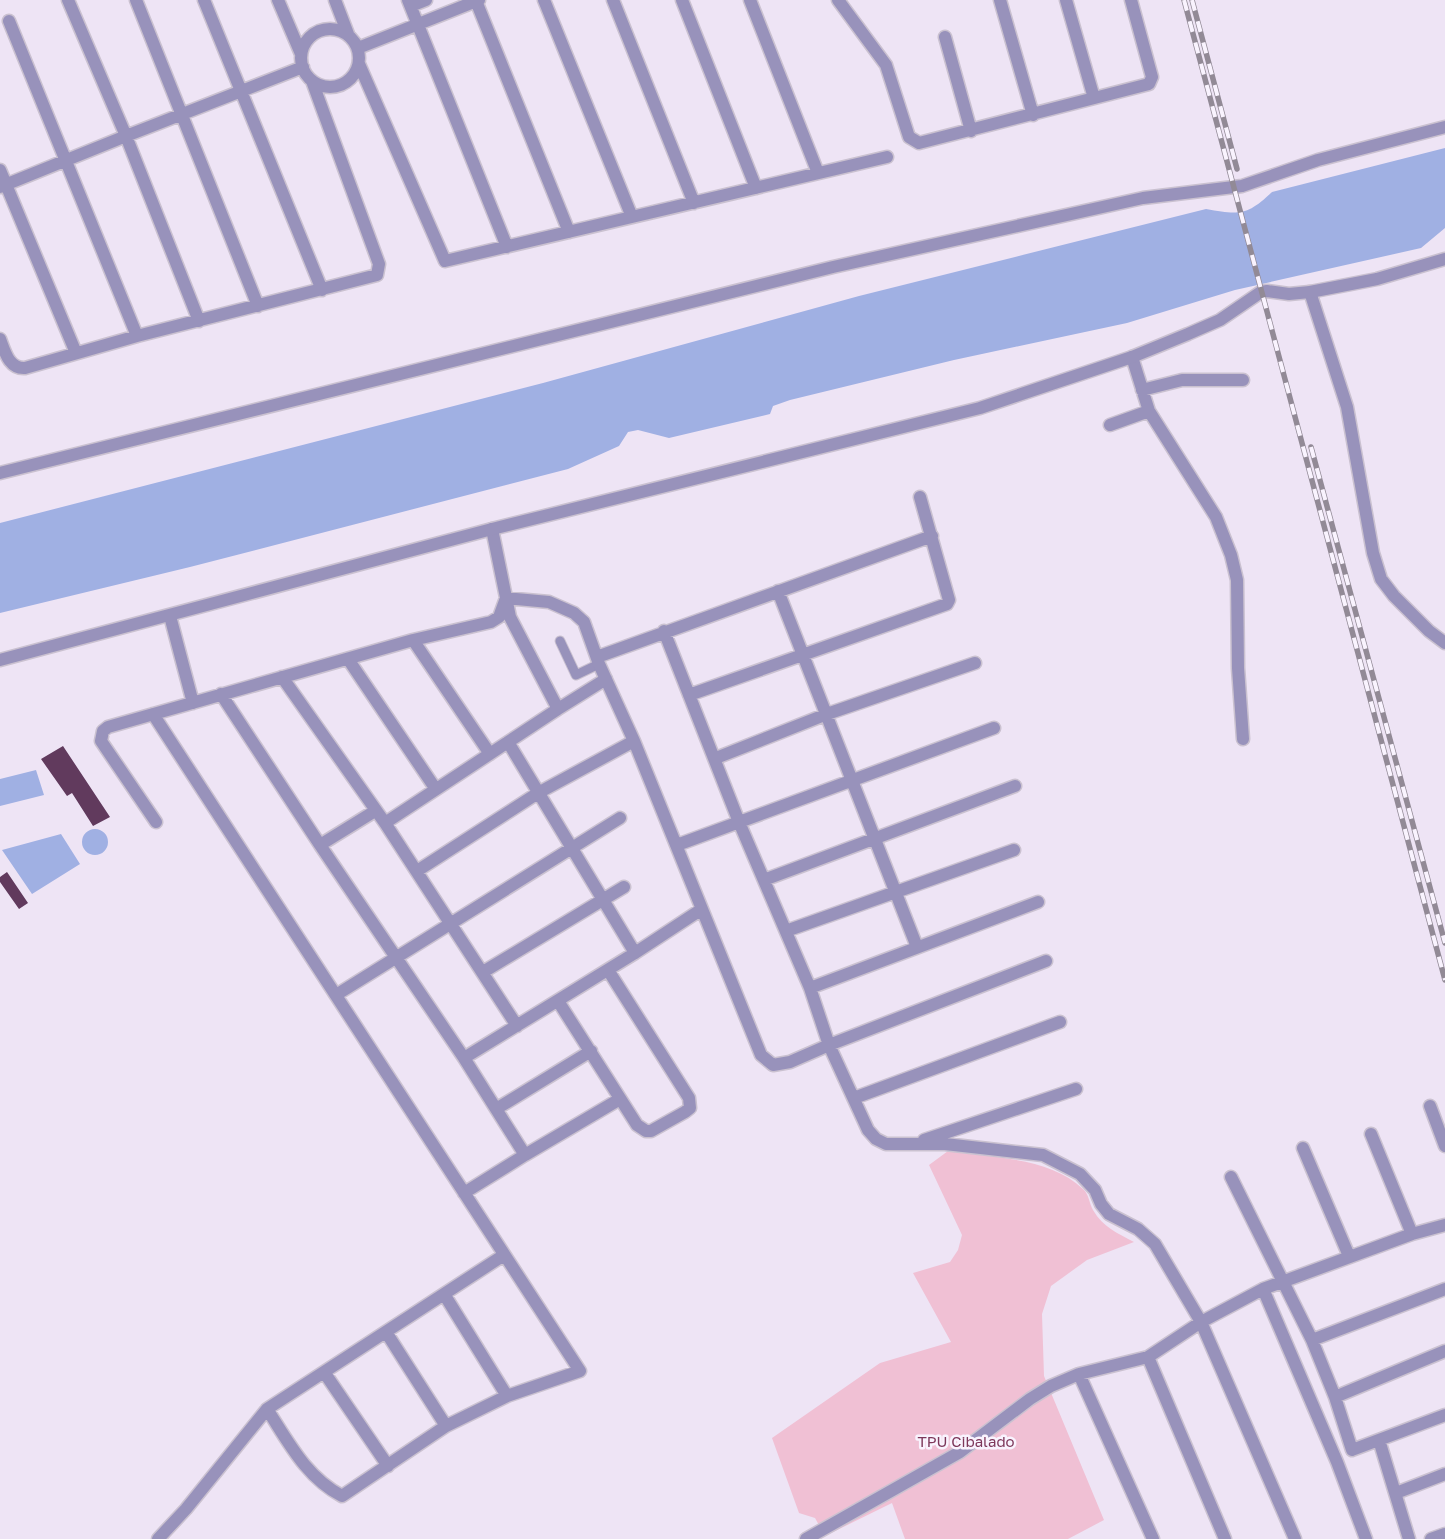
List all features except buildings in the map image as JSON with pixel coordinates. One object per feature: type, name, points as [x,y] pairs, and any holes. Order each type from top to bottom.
[{"type":"street","points":[[68,0],[126,136],[199,321]]},
{"type":"street","points":[[136,0],[258,306]]},
{"type":"street","points":[[204,0],[322,290]]},
{"type":"street","points":[[0,340],[10,362],[21,368],[136,336],[374,277],[379,273],[380,269],[312,81],[302,68],[301,54],[278,0]]},
{"type":"street","points":[[335,0],[348,34],[358,48],[359,64],[445,261],[887,157]]},
{"type":"street","points":[[426,0],[409,3],[507,246]]},
{"type":"street","points":[[544,0],[632,217]]},
{"type":"street","points":[[613,0],[694,202]]},
{"type":"street","points":[[682,0],[756,188]]},
{"type":"street","points":[[750,0],[818,173]]},
{"type":"street","points":[[838,0],[886,65],[906,131],[914,142],[924,142],[971,131],[1146,85],[1152,80],[1131,0]]},
{"type":"street","points":[[1000,0],[1033,115]]},
{"type":"street","points":[[1066,0],[1094,98]]},
{"type":"street","points":[[358,48],[419,26],[477,1],[569,232]]},
{"type":"street","points":[[9,21],[136,336]]},
{"type":"street","points":[[301,54],[305,42],[319,31],[336,29],[348,34]]},
{"type":"street","points":[[945,36],[971,131]]},
{"type":"street","points":[[312,81],[331,87],[340,85],[355,73],[359,64]]},
{"type":"street","points":[[3,186],[182,113],[302,68]]},
{"type":"street","points":[[0,473],[833,266],[1143,198],[1242,186],[1318,160],[1445,127]]},
{"type":"street","points":[[0,170],[3,186],[76,353]]},
{"type":"street","points":[[0,660],[492,529],[980,408],[1132,357],[1220,320],[1261,292],[1289,294],[1310,292],[1376,279],[1445,259]]},
{"type":"street","points":[[1310,292],[1347,407],[1373,554],[1381,579],[1394,596],[1445,644]]},
{"type":"street","points":[[1132,357],[1150,411],[1216,517],[1232,555],[1237,580],[1238,668],[1243,739]]},
{"type":"street","points":[[1142,390],[1182,380],[1242,380]]},
{"type":"street","points":[[1110,425],[1150,411]]},
{"type":"street","points":[[689,695],[946,604],[949,600],[920,497]]},
{"type":"street","points":[[492,529],[506,598],[517,632],[558,709]]},
{"type":"street","points":[[598,660],[664,631],[932,536]]},
{"type":"street","points":[[778,591],[805,655],[851,780],[897,892],[917,947]]},
{"type":"street","points":[[156,822],[101,741],[101,736],[108,727],[413,640],[491,622],[499,617],[506,598]]},
{"type":"street","points":[[506,598],[549,602],[574,613],[584,622],[598,660],[677,845],[761,1055],[773,1065],[782,1065],[1046,961]]},
{"type":"street","points":[[170,616],[193,703]]},
{"type":"street","points":[[664,631],[716,758],[739,822],[810,988],[829,1045],[868,1130],[876,1139],[886,1144],[900,1145],[917,1142],[1076,1089]]},
{"type":"street","points":[[413,640],[490,754]]},
{"type":"street","points":[[348,659],[435,788]]},
{"type":"street","points":[[716,758],[827,714],[975,663]]},
{"type":"street","points":[[282,677],[385,823],[483,972],[516,1026]]},
{"type":"street","points":[[385,823],[435,788],[606,679]]},
{"type":"street","points":[[221,694],[395,958],[464,1058],[525,1154]]},
{"type":"street","points":[[153,714],[580,1371],[507,1396],[446,1426],[342,1496],[324,1486],[302,1463],[267,1409]]},
{"type":"street","points":[[677,845],[994,728]]},
{"type":"street","points":[[417,871],[538,793],[634,741]]},
{"type":"street","points":[[508,742],[635,953]]},
{"type":"street","points":[[764,880],[1015,786]]},
{"type":"street","points":[[320,845],[375,811]]},
{"type":"street","points":[[336,995],[450,922],[620,818]]},
{"type":"street","points":[[786,930],[1014,850]]},
{"type":"street","points":[[483,972],[624,887]]},
{"type":"street","points":[[810,988],[1038,902]]},
{"type":"street","points":[[464,1058],[608,970],[702,909]]},
{"type":"street","points":[[558,1001],[637,1126],[646,1131],[657,1128],[685,1112],[691,1104],[608,970]]},
{"type":"street","points":[[854,1098],[1060,1022]]},
{"type":"street","points":[[496,1109],[591,1051]]},
{"type":"street","points":[[464,1193],[525,1154],[620,1099]]},
{"type":"street","points":[[1430,1106],[1445,1146]]},
{"type":"street","points":[[1371,1134],[1412,1234]]},
{"type":"street","points":[[917,1142],[1043,1155],[1080,1174],[1095,1190],[1108,1214],[1138,1229],[1155,1244],[1202,1322],[1296,1539]]},
{"type":"street","points":[[1303,1148],[1348,1256]]},
{"type":"street","points":[[1230,1177],[1312,1340],[1336,1397],[1352,1450]]},
{"type":"street","points":[[806,1539],[960,1452],[1030,1398],[1050,1386],[1079,1374],[1148,1357],[1202,1322],[1264,1289],[1348,1256],[1445,1225]]},
{"type":"street","points":[[158,1539],[186,1509],[267,1409],[504,1255]]},
{"type":"street","points":[[1264,1289],[1337,1462],[1365,1539]]},
{"type":"street","points":[[1312,1340],[1445,1289]]},
{"type":"street","points":[[444,1294],[507,1396]]},
{"type":"street","points":[[386,1332],[446,1426]]},
{"type":"street","points":[[1336,1397],[1445,1351]]},
{"type":"street","points":[[1148,1357],[1226,1539]]},
{"type":"street","points":[[324,1372],[388,1466]]},
{"type":"street","points":[[1079,1374],[1153,1539]]},
{"type":"street","points":[[1337,1462],[1352,1450],[1445,1416]]},
{"type":"street","points":[[1378,1440],[1409,1539]]},
{"type":"street","points":[[1396,1493],[1445,1474]]},
{"type":"street","points":[[1431,1539],[1445,1534]]},
{"type":"lane","points":[[560,641],[576,674],[598,660]]},
{"type":"green space","name":"TPU Cibalado","points":[[948,1151],[1020,1161],[1037,1165],[1070,1178],[1085,1191],[1093,1210],[1106,1225],[1134,1242],[1087,1260],[1051,1286],[1042,1314],[1044,1376],[1104,1520],[1068,1539],[905,1539],[892,1503],[825,1536],[815,1518],[799,1513],[772,1438],[880,1363],[951,1342],[913,1273],[950,1262],[958,1250],[962,1235],[929,1165]]},
{"type":"water","points":[[1445,148],[1445,228],[1421,248],[1235,290],[1127,323],[954,360],[790,400],[773,406],[770,414],[669,438],[638,430],[628,432],[619,446],[568,469],[190,567],[0,613],[0,523],[543,383],[859,296],[1206,209],[1235,213],[1242,212],[1256,206],[1272,192]]},
{"type":"water","points":[[36,770],[44,795],[0,806],[0,779]]},
{"type":"water","points":[[95,829],[104,833],[108,842],[104,851],[95,855],[86,851],[82,842],[86,833]]},
{"type":"water","points":[[61,834],[80,864],[32,894],[2,850]]},
{"type":"railway","points":[[1184,0],[1445,980]]},
{"type":"railway","points":[[1192,0],[1237,169]]},
{"type":"railway","points":[[1311,447],[1445,943]]}]
